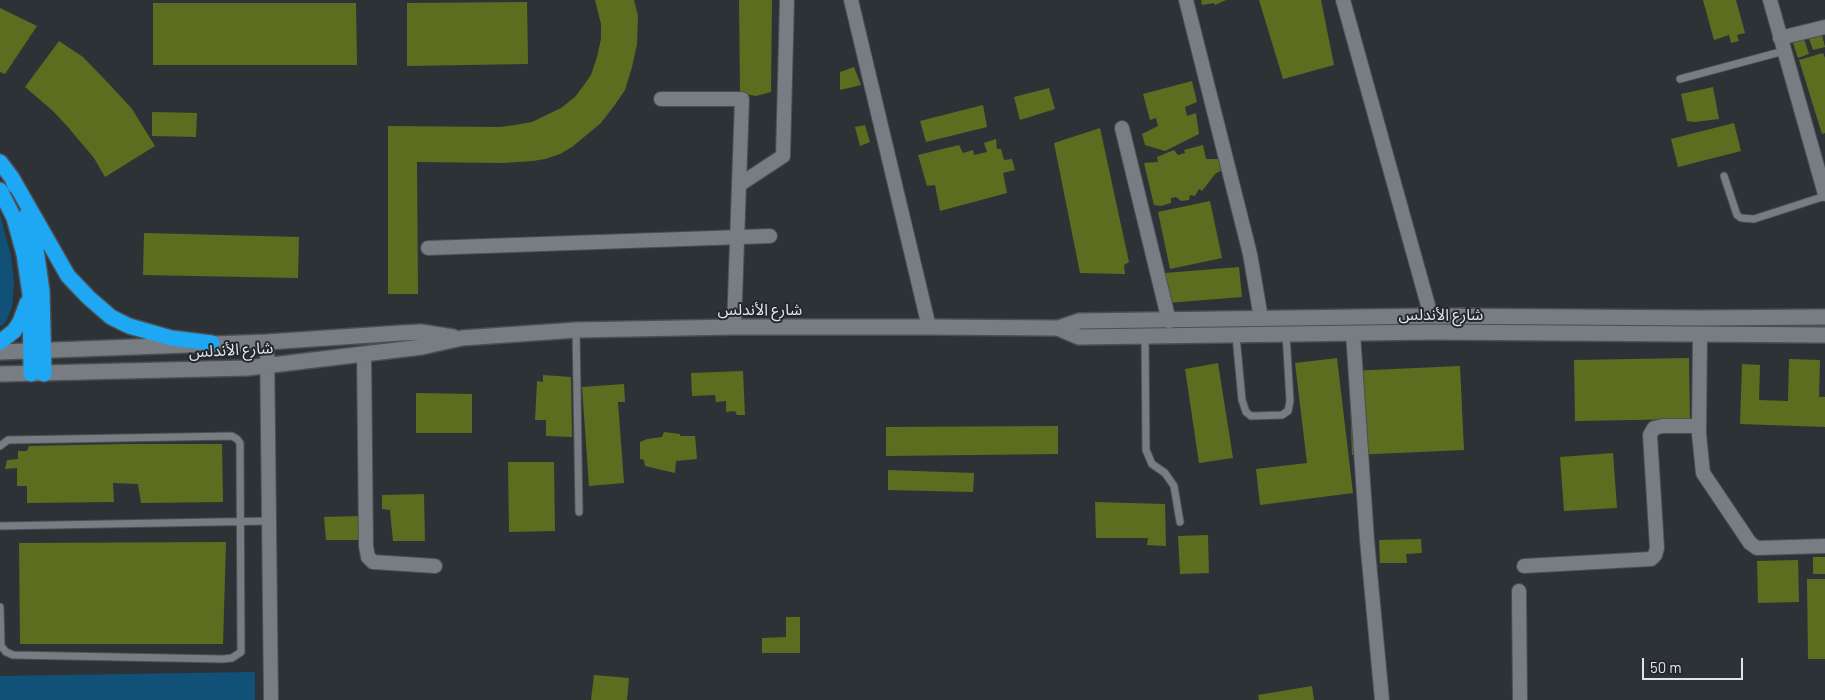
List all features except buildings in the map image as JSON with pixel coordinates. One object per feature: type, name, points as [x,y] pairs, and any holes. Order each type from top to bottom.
[{"type":"highway","points":[[0,162],[12,178],[68,276],[111,317],[129,326],[172,338],[212,343]]},
{"type":"highway","points":[[12,178],[26,213],[36,249],[42,291],[38,374]]},
{"type":"highway","points":[[0,190],[14,218],[24,254],[38,352]]},
{"type":"highway","points":[[0,342],[14,331],[20,322],[30,294]]},
{"type":"main road","name":"شارع الأندلس","points":[[0,374],[238,369],[422,347],[462,338],[576,330],[734,327],[1058,328],[1079,320],[1169,321],[1431,316],[1825,317]]},
{"type":"main road","points":[[1744,318],[1744,336]]},
{"type":"main road","name":"شارع الأندلس","points":[[1058,328],[1080,337],[1431,332],[1700,336],[1825,335]]},
{"type":"main road","name":"شارع الأندلس","points":[[0,352],[267,342],[420,332],[462,338]]},
{"type":"street","points":[[739,185],[783,156],[787,0]]},
{"type":"street","points":[[851,0],[929,327]]},
{"type":"street","points":[[1186,0],[1250,254],[1261,318]]},
{"type":"street","points":[[1343,0],[1431,316]]},
{"type":"street","points":[[1770,0],[1825,195]]},
{"type":"street","points":[[1782,44],[1825,27]]},
{"type":"street","points":[[661,99],[742,99],[734,327]]},
{"type":"street","points":[[1122,128],[1169,321]]},
{"type":"street","points":[[428,248],[770,236]]},
{"type":"street","points":[[1353,333],[1367,540],[1382,700]]},
{"type":"street","points":[[1700,336],[1699,426],[1703,473],[1750,543],[1757,548],[1825,546]]},
{"type":"street","points":[[267,342],[271,700]]},
{"type":"street","points":[[364,354],[366,546],[368,557],[373,562],[435,566]]},
{"type":"street","points":[[1524,566],[1651,559],[1657,548],[1650,435],[1654,428],[1663,426],[1699,426]]},
{"type":"street","points":[[1519,592],[1520,700]]},
{"type":"lane","points":[[1680,79],[1782,44]]},
{"type":"lane","points":[[1724,176],[1737,215],[1741,218],[1754,218],[1825,195]]},
{"type":"lane","points":[[576,330],[579,512]]},
{"type":"lane","points":[[1236,336],[1242,400],[1246,412],[1251,416],[1282,416],[1288,411],[1290,401],[1286,334]]},
{"type":"lane","points":[[1145,336],[1146,450],[1152,464],[1166,473],[1174,486],[1180,522]]},
{"type":"lane","points":[[0,446],[8,440],[232,436],[237,439],[240,443],[241,652],[232,658],[223,659],[13,656],[1,646],[0,607]]},
{"type":"lane","points":[[0,526],[270,521]]},
{"type":"shaded area","points":[[0,214],[11,256],[14,284],[12,307],[6,322],[0,327]]},
{"type":"shaded area","points":[[255,672],[255,700],[0,700],[0,676]]}]
